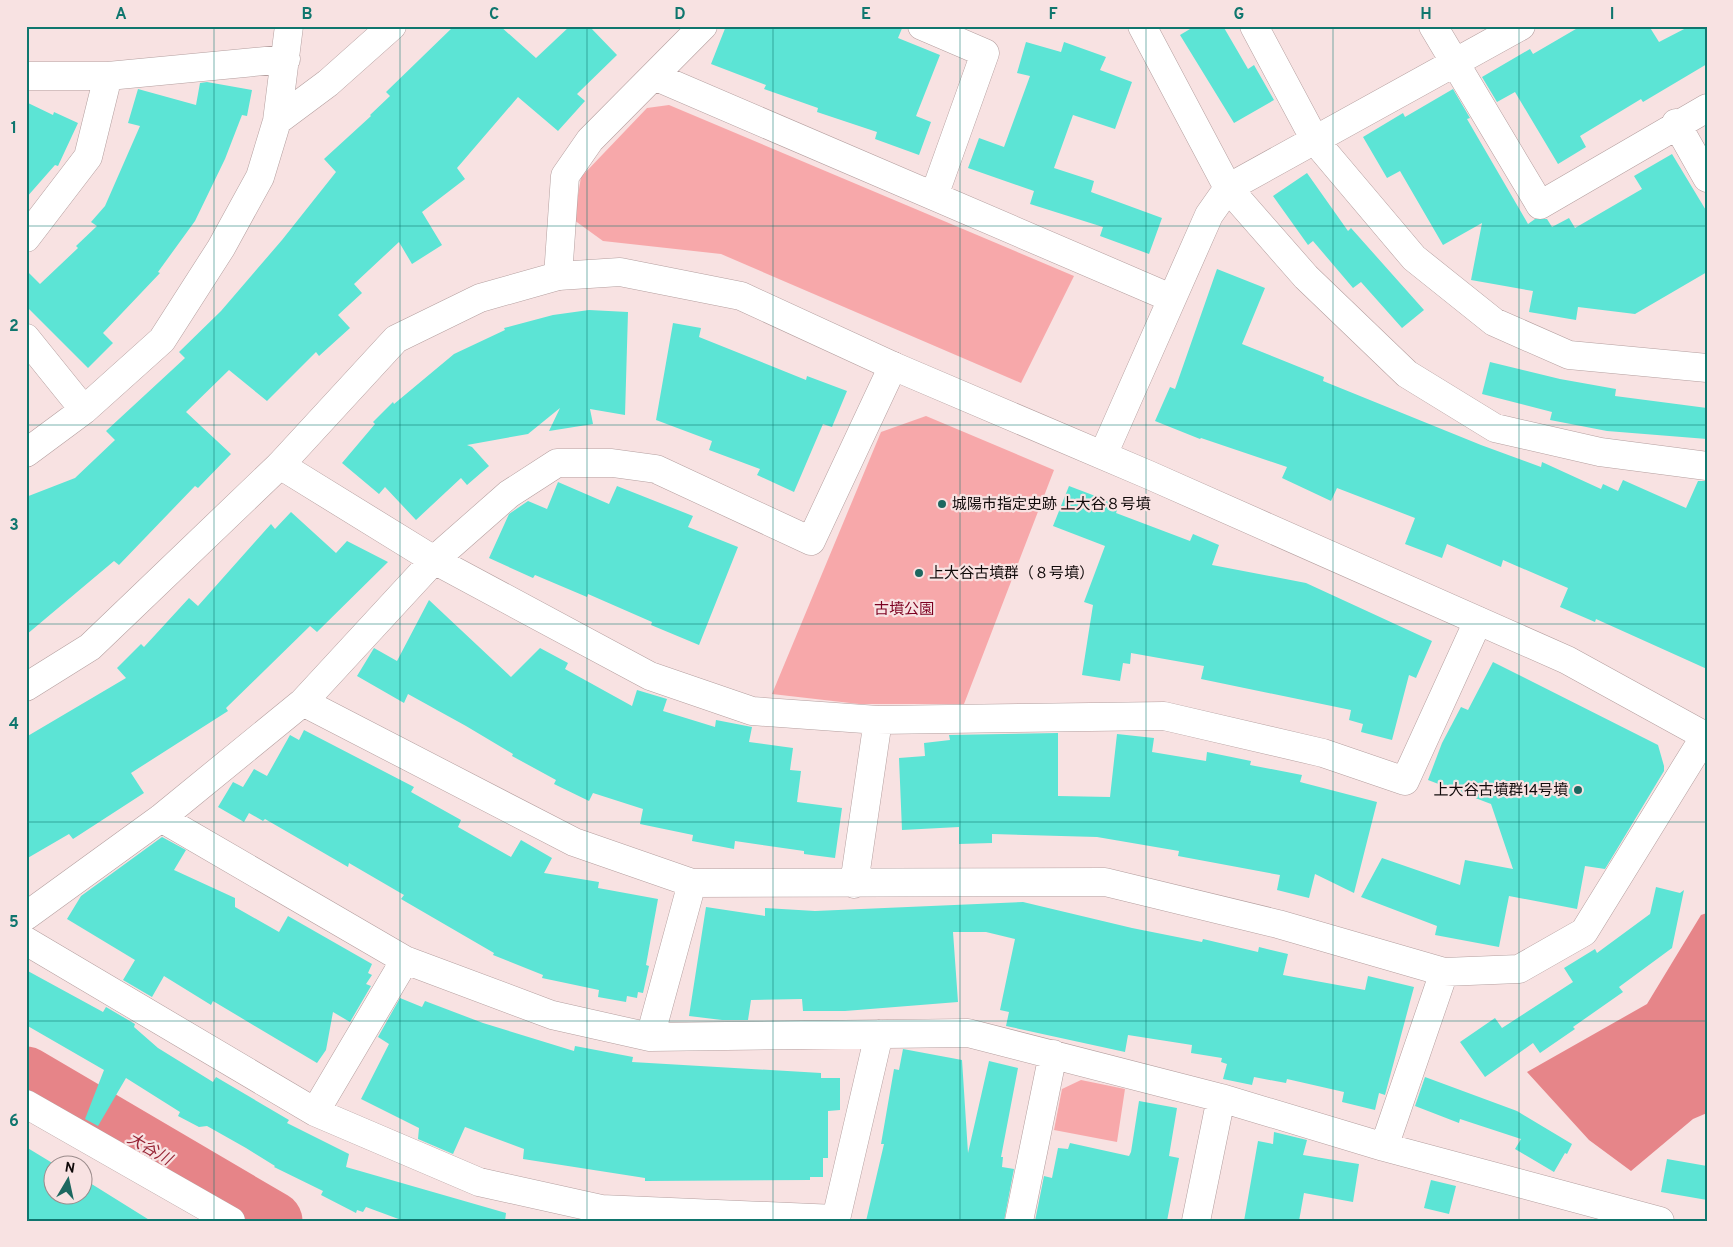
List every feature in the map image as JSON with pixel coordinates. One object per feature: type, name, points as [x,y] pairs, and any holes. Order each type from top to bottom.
[{"type":"street","points":[[26,453],[84,410],[162,340],[222,248],[260,177],[277,121],[289,26]]},
{"type":"street","points":[[277,121],[328,83],[392,26]]},
{"type":"street","points":[[558,276],[565,176],[590,140],[703,26]]},
{"type":"street","points":[[922,26],[985,53],[934,196]]},
{"type":"street","points":[[1142,26],[1228,188],[1306,277],[1407,374],[1495,428],[1600,452],[1707,466]]},
{"type":"street","points":[[1254,26],[1316,142],[1414,258],[1494,322],[1569,355],[1707,368]]},
{"type":"street","points":[[1433,26],[1540,205],[1676,123],[1707,108]]},
{"type":"street","points":[[1103,455],[1208,214],[1228,188],[1316,142],[1520,26]]},
{"type":"street","points":[[26,76],[108,76],[286,60]]},
{"type":"street","points":[[26,238],[88,157],[108,76]]},
{"type":"street","points":[[654,76],[1172,298]]},
{"type":"street","points":[[1676,123],[1707,178]]},
{"type":"street","points":[[26,687],[90,647],[280,465],[396,339],[480,298],[558,276],[620,272],[740,296],[893,366],[1103,455],[1567,660],[1706,736],[1584,932],[1519,968],[1444,972],[1278,924],[1105,882],[692,884],[574,842],[303,702]]},
{"type":"street","points":[[26,338],[84,410]]},
{"type":"street","points":[[26,916],[161,818],[303,702],[434,560],[509,494],[557,463],[612,463],[656,468],[811,541],[893,366]]},
{"type":"street","points":[[280,465],[434,560],[650,676],[752,710],[878,720],[1164,716],[1322,753],[1404,781],[1478,621]]},
{"type":"street","points":[[854,884],[878,720]]},
{"type":"street","points":[[161,818],[405,960],[552,1015],[650,1037],[968,1033],[1221,1098],[1384,1147],[1660,1221]]},
{"type":"street","points":[[650,1037],[692,884]]},
{"type":"street","points":[[26,941],[315,1112],[479,1182],[601,1209],[836,1218],[879,1034]]},
{"type":"street","points":[[315,1112],[405,960]]},
{"type":"street","points":[[1384,1147],[1444,972]]},
{"type":"street","points":[[1019,1221],[1053,1054]]},
{"type":"street","points":[[1196,1221],[1221,1098]]},
{"type":"street","points":[[26,1104],[231,1221]]},
{"type":"green space","points":[[669,105],[1074,276],[1021,383],[721,254],[603,241],[574,220],[581,177],[647,108]]},
{"type":"green space","name":"古墳公園","points":[[926,416],[1054,470],[964,704],[859,704],[772,694],[881,432]]},
{"type":"green space","points":[[1081,1080],[1125,1089],[1117,1142],[1054,1130],[1062,1089]]},
{"type":"shaded area","points":[[1707,913],[1707,1113],[1693,1119],[1631,1171],[1589,1140],[1527,1072],[1647,1004],[1701,915]]},
{"type":"building","points":[[454,26],[500,26],[536,58],[570,26],[589,26],[617,55],[577,94],[585,101],[558,131],[518,97],[457,168],[465,179],[422,212],[442,245],[412,264],[399,242],[354,284],[362,293],[338,315],[350,328],[319,356],[316,352],[267,401],[229,370],[186,412],[231,454],[198,488],[195,486],[119,565],[114,561],[26,635],[26,497],[75,478],[115,440],[106,431],[185,358],[179,352],[221,311],[282,240],[336,172],[324,159],[371,116],[390,96],[386,92]]},
{"type":"building","points":[[726,26],[903,26],[898,38],[940,55],[916,116],[931,122],[919,155],[875,139],[877,132],[817,112],[818,108],[764,89],[766,85],[711,64]]},
{"type":"building","points":[[1195,26],[1223,26],[1248,69],[1254,65],[1274,100],[1234,123],[1180,35]]},
{"type":"building","points":[[1581,26],[1649,26],[1659,42],[1690,26],[1707,26],[1707,64],[1643,102],[1641,99],[1580,136],[1586,147],[1558,164],[1515,92],[1497,102],[1482,77],[1530,49],[1533,54]]},
{"type":"building","points":[[1026,42],[1061,52],[1064,42],[1106,57],[1100,70],[1132,82],[1115,129],[1073,115],[1054,168],[1094,181],[1091,192],[1162,218],[1149,254],[1100,236],[1103,227],[1030,204],[1034,191],[968,168],[979,138],[1004,147],[1030,76],[1017,73]]},
{"type":"building","points":[[207,82],[252,90],[247,116],[242,115],[225,159],[195,221],[158,272],[160,273],[103,333],[113,343],[88,368],[26,306],[26,270],[40,284],[78,248],[76,246],[97,226],[91,222],[105,206],[140,126],[128,123],[138,89],[196,105],[200,83]]},
{"type":"building","points":[[1453,89],[1470,118],[1467,119],[1528,224],[1535,219],[1547,219],[1552,227],[1569,218],[1575,228],[1642,189],[1634,176],[1672,154],[1707,212],[1707,272],[1635,314],[1578,307],[1576,320],[1529,312],[1533,291],[1471,280],[1482,223],[1443,245],[1400,171],[1387,178],[1363,137],[1403,113],[1405,117]]},
{"type":"building","points":[[26,102],[53,115],[54,112],[78,123],[58,166],[55,165],[26,198]]},
{"type":"building","points":[[1307,173],[1348,231],[1351,228],[1424,310],[1402,328],[1361,282],[1353,288],[1313,241],[1308,245],[1273,196]]},
{"type":"building","points":[[1217,269],[1265,288],[1242,344],[1324,377],[1323,381],[1481,445],[1541,467],[1542,462],[1601,489],[1603,484],[1618,491],[1623,480],[1686,508],[1698,481],[1707,481],[1707,669],[1596,619],[1595,622],[1560,607],[1568,588],[1503,560],[1501,567],[1447,544],[1442,558],[1405,544],[1415,518],[1337,488],[1331,501],[1282,478],[1287,467],[1200,439],[1155,421],[1170,387],[1175,389]]},
{"type":"building","points":[[589,310],[628,312],[625,415],[590,409],[593,424],[549,431],[560,408],[528,434],[467,445],[472,447],[489,466],[467,485],[461,478],[416,520],[385,487],[379,494],[342,463],[375,424],[373,422],[393,402],[394,404],[454,354],[505,330],[504,328],[553,315]]},
{"type":"building","points":[[673,323],[701,328],[699,337],[806,380],[807,376],[847,391],[832,427],[823,424],[794,492],[757,475],[760,469],[709,450],[712,441],[656,420]]},
{"type":"building","points":[[1490,362],[1560,379],[1616,389],[1615,396],[1707,408],[1707,439],[1607,431],[1550,420],[1552,412],[1482,394]]},
{"type":"building","points":[[558,482],[609,504],[617,486],[693,516],[688,527],[738,547],[699,645],[651,625],[652,622],[588,594],[587,597],[535,575],[533,578],[489,558],[509,514],[528,501],[547,509]]},
{"type":"building","points":[[1069,486],[1119,505],[1116,513],[1190,541],[1193,534],[1219,545],[1212,565],[1306,583],[1432,641],[1416,678],[1409,675],[1392,740],[1361,732],[1363,724],[1349,720],[1351,710],[1201,679],[1204,666],[1131,653],[1130,664],[1123,663],[1120,681],[1082,675],[1093,605],[1084,602],[1105,546],[1053,526]]},
{"type":"building","points":[[291,512],[336,553],[347,541],[388,562],[317,632],[310,626],[226,708],[228,711],[131,773],[144,793],[73,839],[69,834],[26,859],[26,737],[126,678],[117,668],[141,644],[144,647],[189,598],[198,606],[271,524],[275,529]]},
{"type":"building","points":[[429,600],[511,677],[540,648],[568,663],[565,669],[632,706],[637,690],[667,699],[663,711],[715,727],[716,720],[752,727],[749,742],[793,748],[790,770],[801,771],[797,802],[842,808],[835,858],[804,854],[804,851],[735,841],[734,849],[692,841],[693,835],[640,824],[643,809],[593,793],[589,801],[554,784],[556,780],[408,694],[404,703],[357,676],[374,648],[397,661]]},
{"type":"building","points":[[1493,662],[1658,745],[1664,766],[1664,771],[1605,869],[1585,866],[1577,909],[1509,896],[1499,947],[1435,935],[1437,926],[1361,897],[1382,858],[1460,885],[1465,860],[1513,869],[1491,804],[1428,780],[1442,743],[1461,707],[1468,710]]},
{"type":"building","points":[[304,730],[414,787],[411,792],[461,820],[458,827],[511,857],[521,840],[552,858],[544,873],[599,882],[598,888],[658,899],[646,965],[649,966],[643,993],[638,992],[637,998],[627,996],[626,1002],[598,997],[599,990],[542,978],[543,975],[493,955],[494,953],[401,899],[404,895],[349,863],[348,867],[265,819],[263,821],[249,813],[244,822],[218,807],[233,782],[243,787],[254,769],[267,776],[290,735],[299,740]]},
{"type":"building","points":[[1058,733],[1058,796],[1110,797],[1117,734],[1154,738],[1152,752],[1206,761],[1207,752],[1251,761],[1250,765],[1302,775],[1300,782],[1377,802],[1354,893],[1315,874],[1309,898],[1277,890],[1280,875],[1178,856],[1179,851],[1097,837],[992,834],[992,843],[959,844],[959,827],[902,830],[899,758],[925,756],[924,743],[950,740],[949,735]]},
{"type":"building","points":[[162,837],[186,850],[174,870],[235,898],[235,907],[279,932],[288,916],[372,964],[368,973],[372,975],[366,984],[371,986],[350,1022],[333,1012],[326,1050],[317,1063],[213,1001],[211,1005],[164,976],[152,997],[123,980],[135,960],[67,919],[81,896]]},
{"type":"building","points":[[1656,887],[1680,893],[1684,890],[1672,948],[1619,987],[1623,992],[1573,1027],[1575,1029],[1540,1053],[1533,1043],[1485,1077],[1460,1042],[1495,1018],[1502,1028],[1573,982],[1564,968],[1595,949],[1597,953],[1650,914]]},
{"type":"building","points":[[1023,902],[1132,928],[1202,942],[1203,939],[1258,952],[1259,947],[1288,954],[1283,975],[1365,990],[1368,976],[1414,987],[1385,1095],[1379,1093],[1375,1110],[1342,1102],[1344,1092],[1287,1079],[1286,1083],[1254,1077],[1252,1085],[1223,1079],[1227,1064],[1221,1062],[1222,1058],[1191,1053],[1192,1045],[1128,1035],[1125,1052],[1006,1026],[1009,1012],[1000,1010],[1015,939],[986,932],[953,932],[958,1002],[845,1011],[803,1011],[802,999],[751,1000],[748,1020],[722,1020],[689,1016],[706,907],[765,916],[765,908],[815,911]]},
{"type":"building","points":[[26,970],[103,1012],[106,1007],[135,1024],[134,1027],[158,1048],[213,1082],[216,1077],[289,1120],[287,1123],[349,1154],[346,1167],[506,1213],[505,1221],[404,1221],[366,1207],[363,1212],[357,1210],[356,1213],[321,1195],[323,1191],[274,1167],[246,1148],[207,1126],[199,1127],[178,1116],[180,1112],[126,1078],[98,1126],[85,1119],[104,1070],[26,1025]]},
{"type":"building","points":[[400,998],[422,1007],[425,1001],[483,1023],[574,1051],[575,1046],[633,1057],[632,1062],[821,1073],[821,1078],[840,1078],[840,1110],[828,1111],[828,1158],[823,1158],[823,1177],[810,1177],[810,1180],[645,1181],[645,1178],[523,1159],[524,1149],[465,1127],[453,1154],[418,1139],[419,1128],[361,1099],[389,1044],[378,1037]]},
{"type":"building","points":[[903,1049],[962,1060],[968,1153],[989,1061],[1018,1068],[1001,1157],[1003,1157],[1002,1167],[1014,1169],[1004,1221],[866,1221],[884,1144],[881,1144],[894,1069],[899,1070]]},
{"type":"building","points":[[1425,1077],[1517,1111],[1572,1144],[1554,1172],[1515,1149],[1521,1139],[1460,1119],[1459,1123],[1415,1106]]},
{"type":"building","points":[[1139,1101],[1177,1108],[1169,1156],[1179,1158],[1167,1221],[1035,1221],[1044,1176],[1052,1178],[1058,1148],[1068,1149],[1070,1143],[1129,1156]]},
{"type":"building","points":[[1274,1132],[1307,1140],[1303,1155],[1359,1164],[1353,1202],[1304,1193],[1299,1221],[1244,1221],[1258,1141],[1273,1144]]},
{"type":"building","points":[[26,1147],[42,1157],[42,1204],[92,1204],[92,1184],[151,1221],[26,1221]]},
{"type":"building","points":[[1667,1159],[1707,1166],[1707,1200],[1661,1192]]},
{"type":"building","points":[[1431,1180],[1456,1186],[1449,1214],[1424,1208]]},
{"type":"waterway","name":"大谷川","points":[[26,1076],[273,1221]]},
{"type":"place","name":"城陽市指定史跡 上大谷８号墳","points":[[942,504]]},
{"type":"place","name":"上大谷古墳群（８号墳）","points":[[919,573]]},
{"type":"place","name":"上大谷古墳群14号墳","points":[[1578,790]]}]
